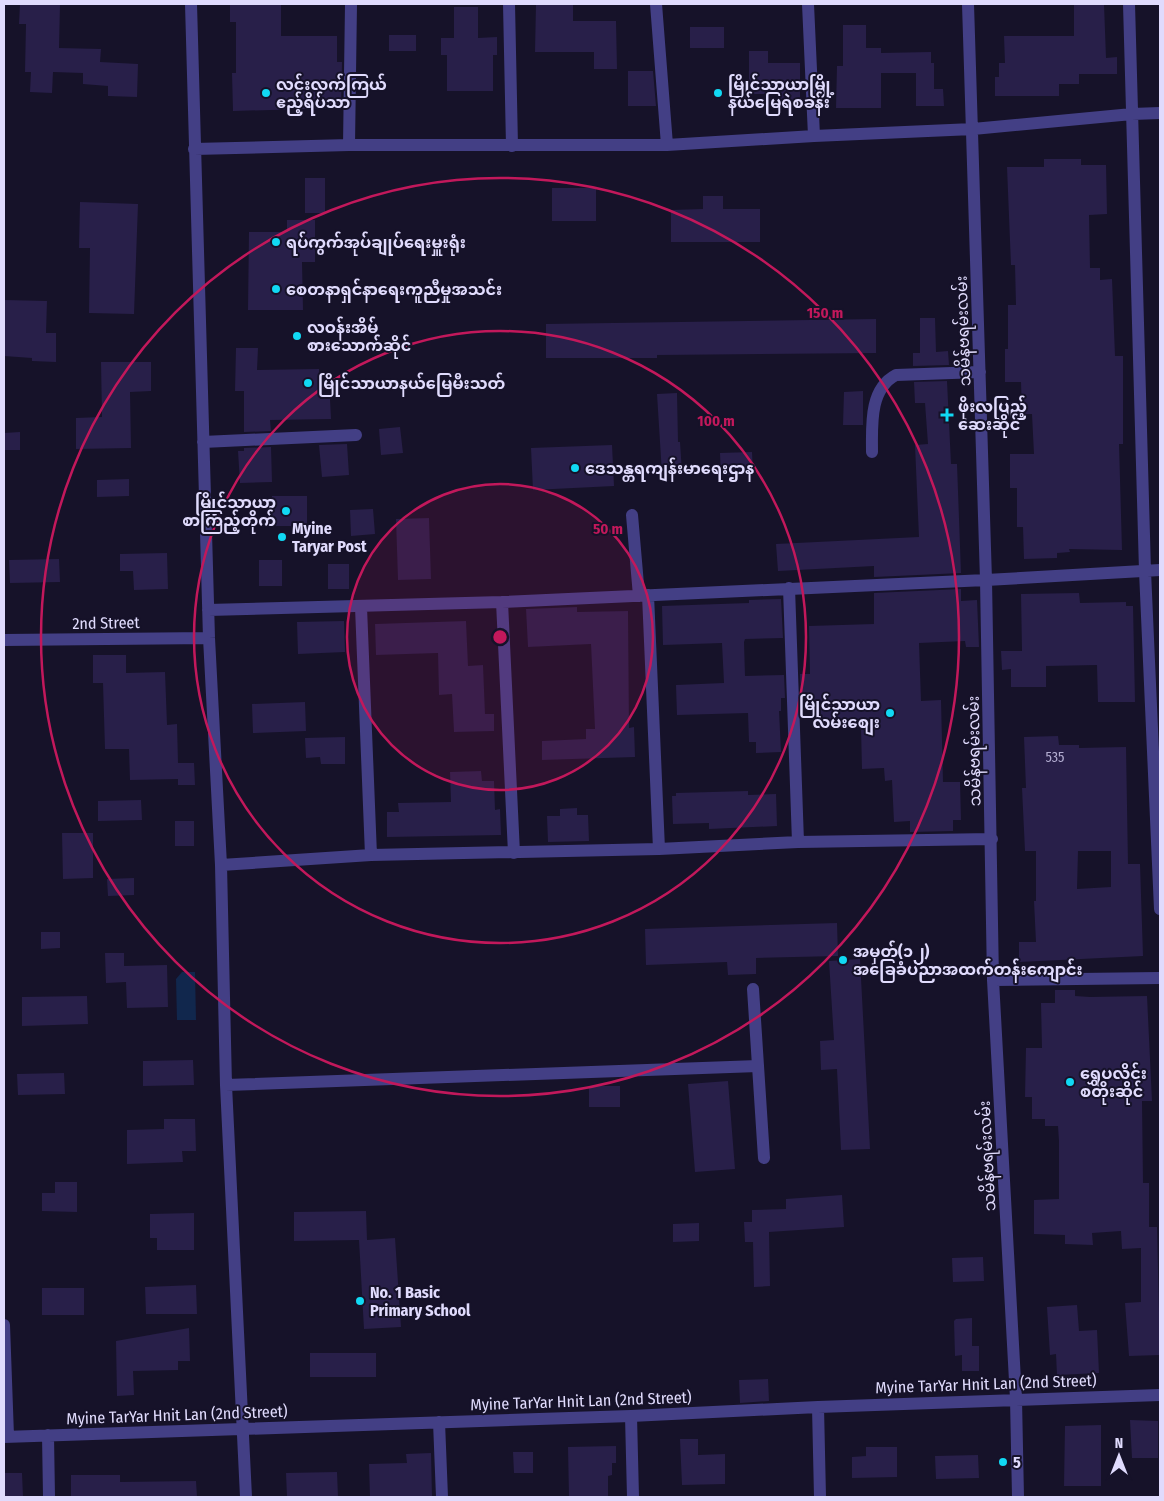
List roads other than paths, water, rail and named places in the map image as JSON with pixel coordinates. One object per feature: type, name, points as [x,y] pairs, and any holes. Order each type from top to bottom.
[{"type":"street","points":[[191,4],[208,638],[221,865],[226,1084],[246,1497]]},
{"type":"street","points":[[350,145],[351,4]]},
{"type":"street","points":[[508,4],[512,146]]},
{"type":"street","points":[[656,4],[667,145]]},
{"type":"street","points":[[808,4],[814,136]]},
{"type":"street","name":"သမိန်ဗရမ်းလမ်း","points":[[968,4],[986,580],[993,980],[1016,1399],[1018,1497]]},
{"type":"street","points":[[1128,4],[1145,571],[1160,909]]},
{"type":"street","points":[[194,149],[350,145],[667,145],[973,129],[1160,113]]},
{"type":"street","points":[[872,452],[874,406],[879,393],[889,378],[896,374],[980,372]]},
{"type":"street","points":[[203,442],[356,435]]},
{"type":"street","points":[[632,515],[644,596],[659,849]]},
{"type":"street","points":[[208,610],[502,602],[986,580],[1160,570]]},
{"type":"street","points":[[789,588],[798,842]]},
{"type":"street","points":[[502,602],[514,853]]},
{"type":"street","points":[[361,607],[371,854]]},
{"type":"street","name":"2nd Street","points":[[4,640],[208,638]]},
{"type":"street","points":[[221,865],[371,854],[514,853],[659,849],[798,842],[992,839]]},
{"type":"street","points":[[993,980],[1160,978]]},
{"type":"street","points":[[753,989],[764,1158]]},
{"type":"street","points":[[226,1084],[758,1066]]},
{"type":"street","points":[[4,1325],[6,1437]]},
{"type":"street","name":"Myine TarYar Hnit Lan (2nd Street)","points":[[6,1437],[631,1416],[1016,1399],[1160,1395]]},
{"type":"street","points":[[818,1407],[820,1497]]},
{"type":"street","points":[[631,1416],[633,1497]]},
{"type":"street","points":[[439,1422],[442,1497]]},
{"type":"street","points":[[48,1435],[50,1497]]},
{"type":"water","points":[[182,972],[195,972],[196,1020],[177,1020],[176,979]]},
{"type":"place","name":"လင်းလက်ကြယ် ဧည့်ရိပ်သာ","points":[[266,93]]},
{"type":"place","name":"မြိုင်သာယာမြို့ နယ်မြေရဲစခန်း","points":[[718,93]]},
{"type":"place","name":"ရပ်ကွက်အုပ်ချုပ်ရေးမှူးရုံး","points":[[276,242]]},
{"type":"place","name":"စေတနာရှင်နာရေးကူညီမှုအသင်း","points":[[276,289]]},
{"type":"place","name":"လဝန်းအိမ် စားသောက်ဆိုင်","points":[[297,336]]},
{"type":"place","name":"မြိုင်သာယာနယ်မြေမီးသတ်","points":[[308,383]]},
{"type":"place","name":"ဖိုးလပြည့် ဆေးဆိုင်","points":[[947,415]]},
{"type":"place","name":"ဒေသန္တရကျန်းမာရေးဌာန","points":[[575,468]]},
{"type":"place","name":"မြိုင်သာယာ စာကြည့်တိုက်","points":[[286,511]]},
{"type":"place","name":"Myine Taryar Post","points":[[282,537]]},
{"type":"place","name":"မြိုင်သာယာ လမ်းစျေး","points":[[890,713]]},
{"type":"place","name":"အမှတ်(၁၂) အခြေခံပညာအထက်တန်းကျောင်း","points":[[843,960]]},
{"type":"place","name":"ရွှေပလိုင်း စတိုးဆိုင်","points":[[1070,1082]]},
{"type":"place","name":"No. 1 Basic Primary School","points":[[360,1301]]},
{"type":"place","name":"5","points":[[1003,1462]]}]
